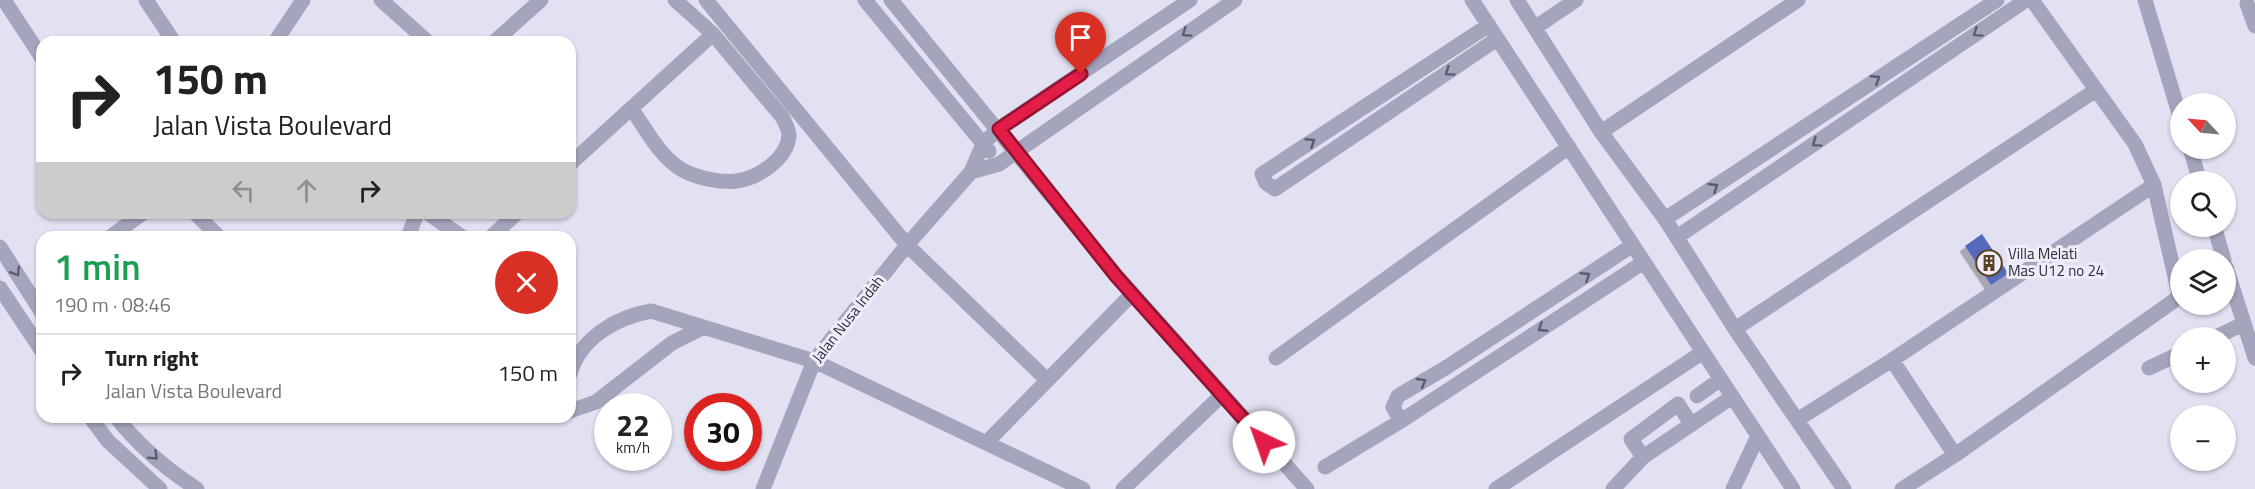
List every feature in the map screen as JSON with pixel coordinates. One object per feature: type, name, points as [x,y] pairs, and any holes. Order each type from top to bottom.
[{"type":"street","points":[[4,0],[36,49]]},
{"type":"street","points":[[146,0],[170,36]]},
{"type":"street","points":[[381,0],[422,36]]},
{"type":"street","points":[[501,36],[541,0]]},
{"type":"street","points":[[631,108],[670,162],[686,172],[711,179],[738,181],[767,168],[784,153],[789,134],[783,118],[713,34],[675,0]]},
{"type":"street","points":[[706,0],[907,245],[1047,380]]},
{"type":"street","points":[[865,0],[999,164]]},
{"type":"street","points":[[876,14],[892,0],[1132,294],[1307,489]]},
{"type":"street","points":[[971,172],[983,144],[999,129],[1190,0]]},
{"type":"street","points":[[971,172],[999,164],[1235,0]]},
{"type":"street","points":[[1472,0],[1793,489]]},
{"type":"street","points":[[1536,27],[1576,0]]},
{"type":"street","points":[[1601,132],[1797,0]]},
{"type":"street","points":[[1665,219],[1997,0]]},
{"type":"street","points":[[1677,237],[2026,0]]},
{"type":"street","points":[[1902,489],[1955,455],[2175,300],[2180,290],[2154,185],[2134,144],[2032,0]]},
{"type":"street","points":[[2145,0],[2173,93]]},
{"type":"street","points":[[1520,1],[1601,132],[1665,219],[1735,329],[1844,489]]},
{"type":"street","points":[[278,36],[296,4]]},
{"type":"street","points":[[2247,4],[2255,26]]},
{"type":"street","points":[[1489,25],[1263,174],[1266,183],[1275,189],[1497,39]]},
{"type":"street","points":[[576,158],[713,34]]},
{"type":"street","points":[[1735,329],[2096,90]]},
{"type":"street","points":[[1276,358],[1569,147]]},
{"type":"street","name":"Jalan Nusa Indah","points":[[764,489],[814,360],[907,245],[971,172]]},
{"type":"street","points":[[1797,420],[1892,360],[2154,185]]},
{"type":"street","points":[[118,231],[135,219]]},
{"type":"street","points":[[201,219],[213,231]]},
{"type":"street","points":[[436,219],[454,231]]},
{"type":"street","points":[[498,231],[510,219]]},
{"type":"street","points":[[1404,419],[1398,416],[1393,407],[1398,396],[1447,367],[1633,245]]},
{"type":"street","points":[[0,248],[36,292]]},
{"type":"street","points":[[1325,467],[1404,419],[1644,262]]},
{"type":"street","points":[[0,288],[36,342]]},
{"type":"street","points":[[14,310],[36,294]]},
{"type":"street","points":[[986,443],[1132,294]]},
{"type":"street","points":[[2236,301],[2255,358]]},
{"type":"street","points":[[576,356],[585,344],[626,315],[651,311],[814,360],[1083,489]]},
{"type":"street","points":[[2236,327],[2243,324]]},
{"type":"street","points":[[576,409],[596,402],[672,343],[704,327]]},
{"type":"street","points":[[1496,489],[1703,352]]},
{"type":"street","points":[[2149,368],[2170,358]]},
{"type":"street","points":[[1892,360],[1955,455]]},
{"type":"street","points":[[1697,396],[1721,379]]},
{"type":"street","points":[[1123,489],[1222,396]]},
{"type":"street","points":[[1613,489],[1643,457],[1732,397]]},
{"type":"street","points":[[1643,457],[1631,439],[1678,404],[1691,424]]},
{"type":"street","points":[[94,423],[108,441],[159,489],[171,472]]},
{"type":"street","points":[[121,423],[130,435],[171,472],[197,489]]},
{"type":"street","points":[[1733,489],[1758,436]]},
{"type":"building","name":"Villa Melati Mas U12 no 24","points":[[1982,234],[2012,279],[1995,291],[1965,246]]},
{"type":"place","name":"Villa Melati Mas U12 no 24","points":[[1989,263]]},
{"type":"route","points":[[1081,74],[999,129],[1116,276],[1264,442]]}]
